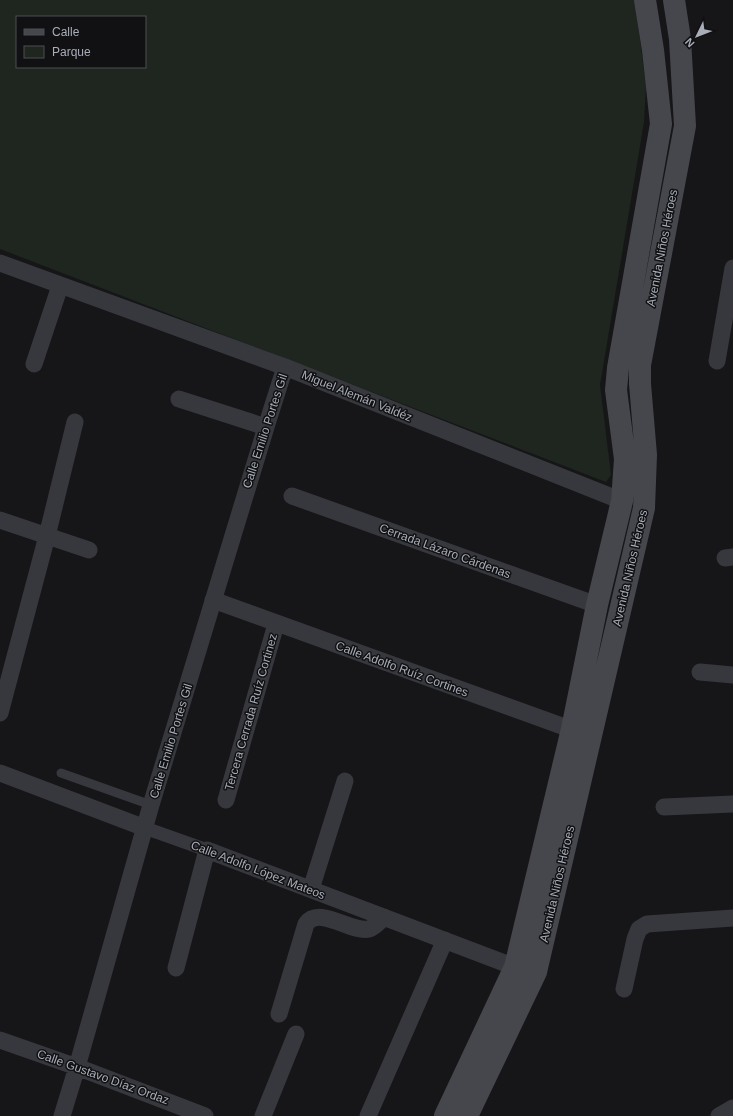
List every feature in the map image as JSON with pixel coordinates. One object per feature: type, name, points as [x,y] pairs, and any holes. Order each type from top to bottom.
[{"type":"main road","name":"Avenida Niños Héroes","points":[[467,1116],[536,972],[582,734],[597,605],[622,501],[624,459],[616,390],[618,368],[661,124],[653,50],[645,0]]},
{"type":"main road","name":"Avenida Niños Héroes","points":[[446,1116],[515,967],[582,734],[644,508],[646,455],[640,384],[640,365],[685,126],[680,39],[674,0]]},
{"type":"street","name":"Miguel Alemán Valdéz","points":[[0,263],[286,367],[622,501]]},
{"type":"street","points":[[717,361],[733,268]]},
{"type":"street","points":[[34,364],[60,286]]},
{"type":"street","name":"Calle Emilio Portes Gil","points":[[62,1116],[151,805],[266,426],[286,367]]},
{"type":"street","points":[[179,399],[266,426]]},
{"type":"street","points":[[0,712],[47,536],[75,422]]},
{"type":"street","name":"Cerrada Lázaro Cárdenas","points":[[292,496],[597,605]]},
{"type":"street","points":[[0,520],[89,550]]},
{"type":"street","name":"Calle Adolfo Ruíz Cortines","points":[[213,600],[582,734]]},
{"type":"street","name":"Tercera Cerrada Ruíz Cortinez","points":[[226,800],[276,624]]},
{"type":"street","points":[[700,672],[733,675]]},
{"type":"street","name":"Calle Adolfo López Mateos","points":[[0,773],[515,967]]},
{"type":"street","points":[[311,890],[345,781]]},
{"type":"street","points":[[664,807],[733,804]]},
{"type":"street","points":[[176,968],[207,850]]},
{"type":"street","points":[[279,1014],[306,924],[311,918],[319,917],[364,929],[375,926],[384,918]]},
{"type":"street","points":[[624,989],[635,939],[639,929],[647,924],[733,918]]},
{"type":"street","points":[[368,1116],[445,940]]},
{"type":"street","points":[[263,1116],[296,1034]]},
{"type":"street","name":"Calle Gustavo Díaz Ordaz","points":[[0,1040],[77,1067],[205,1116]]},
{"type":"street","points":[[719,1116],[733,1108]]},
{"type":"lane","points":[[61,773],[151,805]]},
{"type":"green space","points":[[0,0],[635,0],[646,87],[644,122],[600,385],[611,475],[606,482],[0,249]]}]
